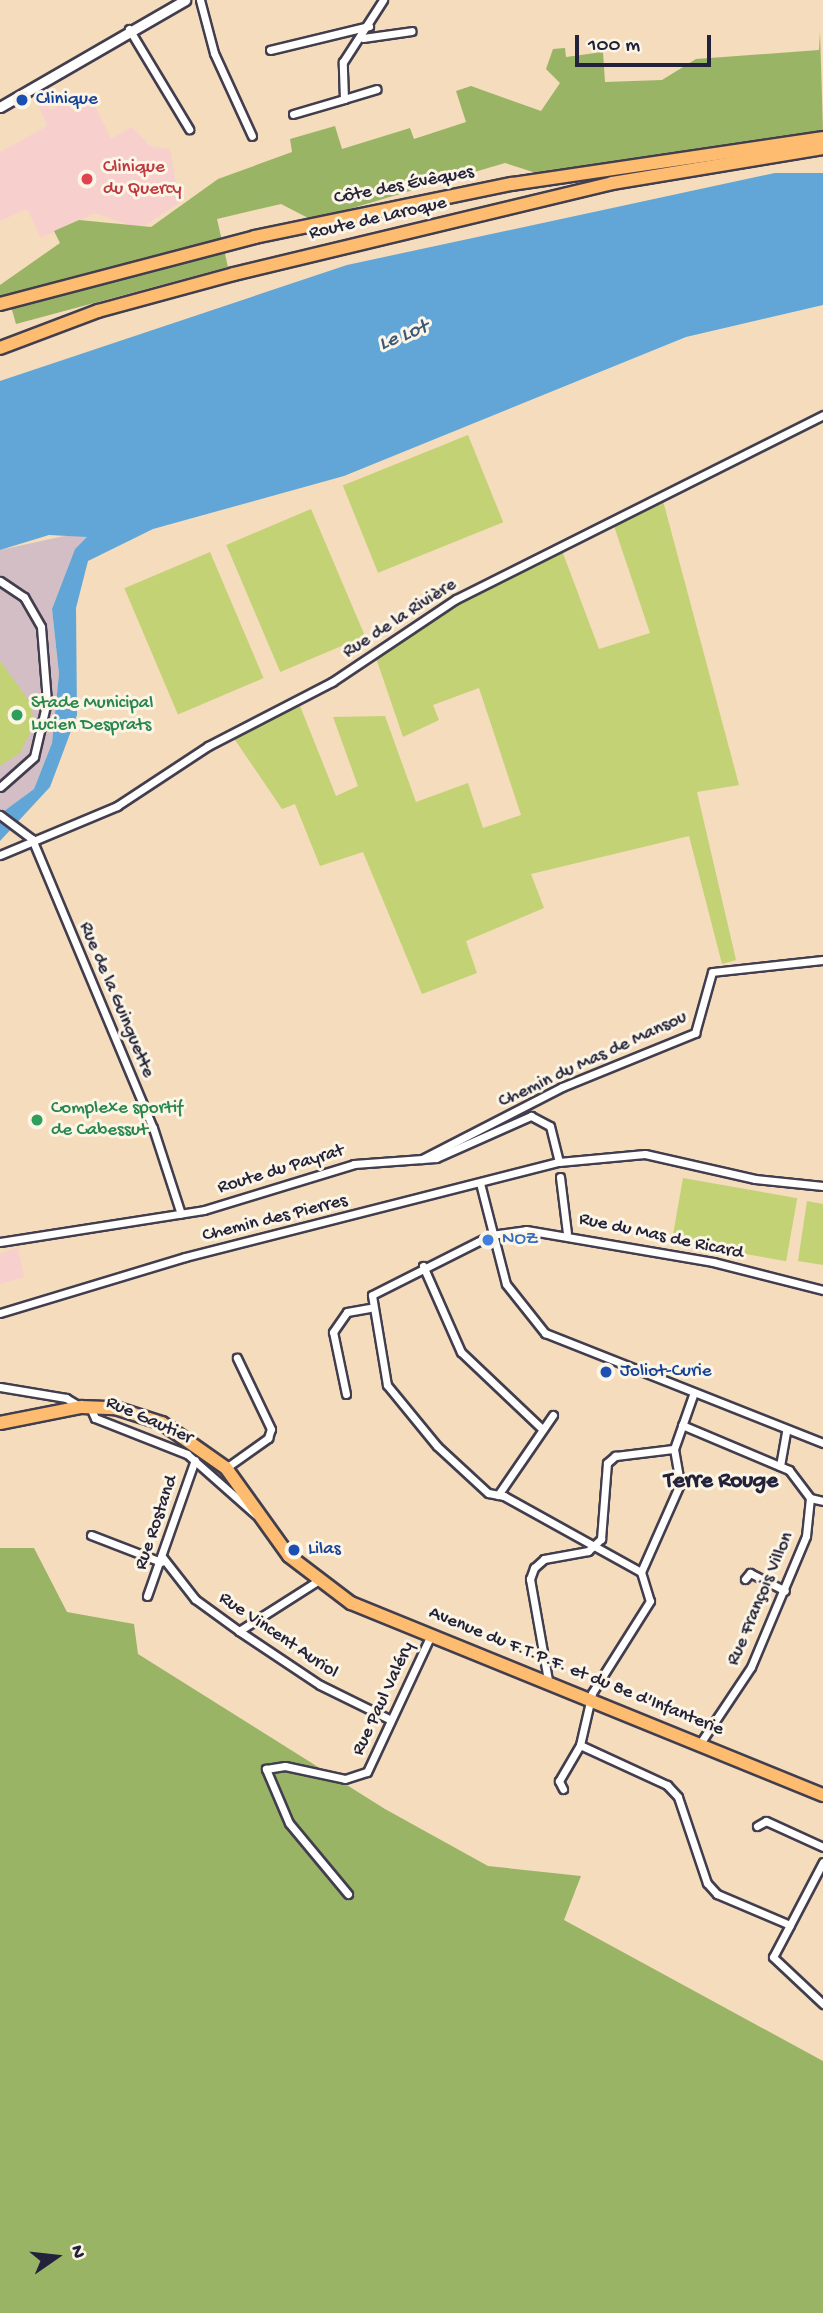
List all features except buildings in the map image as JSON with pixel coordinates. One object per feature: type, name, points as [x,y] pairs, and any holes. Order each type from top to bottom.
[{"type":"main road","name":"Côte des Évêques","points":[[0,304],[255,237],[498,187],[823,138]]},
{"type":"main road","name":"Route de Laroque","points":[[0,348],[98,311],[234,274],[612,183],[823,148]]},
{"type":"main road","name":"Route de Laroque","points":[[773,156],[823,155]]},
{"type":"main road","points":[[0,1423],[85,1407],[162,1423],[226,1468],[316,1583]]},
{"type":"main road","name":"Avenue du F.T.P.F. et du 8e d'Infanterie","points":[[316,1583],[432,1635],[701,1742],[823,1795]]},
{"type":"street","points":[[0,107],[129,28],[183,0]]},
{"type":"street","points":[[200,0],[214,52],[252,136]]},
{"type":"street","points":[[344,99],[343,62],[363,38],[383,0]]},
{"type":"street","points":[[270,50],[369,26]]},
{"type":"street","points":[[129,28],[190,129]]},
{"type":"street","points":[[363,38],[412,31]]},
{"type":"street","points":[[293,114],[377,89]]},
{"type":"street","name":"Rue de la Rivière","points":[[0,855],[32,839],[117,806],[208,746],[332,682],[456,599],[823,415]]},
{"type":"street","points":[[0,581],[24,597],[41,627],[47,701],[34,757],[0,787]]},
{"type":"street","points":[[0,815],[14,831],[32,839]]},
{"type":"street","name":"Rue de la Guinguette","points":[[32,839],[153,1128],[181,1214]]},
{"type":"street","name":"Chemin du Mas de Mansou","points":[[422,1160],[562,1087],[695,1033],[712,972],[823,960]]},
{"type":"street","name":"Route du Payrat","points":[[0,1242],[181,1214],[354,1164],[422,1160],[531,1116],[550,1126],[559,1162]]},
{"type":"street","points":[[559,1162],[645,1154],[755,1179],[823,1186]]},
{"type":"street","name":"Chemin des Pierres","points":[[0,1313],[185,1257],[559,1162]]},
{"type":"street","points":[[560,1177],[567,1233]]},
{"type":"street","points":[[480,1183],[491,1235],[506,1283],[545,1334],[693,1395],[823,1443]]},
{"type":"street","name":"Rue du Mas de Ricard","points":[[491,1235],[567,1233],[823,1290]]},
{"type":"street","points":[[491,1235],[382,1285],[370,1308],[387,1385],[437,1446],[488,1493],[498,1495],[641,1572]]},
{"type":"street","points":[[423,1266],[461,1352],[540,1427]]},
{"type":"street","points":[[346,1394],[333,1332],[347,1312],[370,1308]]},
{"type":"street","points":[[226,1468],[268,1438],[271,1429],[237,1358]]},
{"type":"street","name":"Rue Gautier","points":[[0,1387],[26,1388],[85,1407],[94,1418],[195,1460],[254,1517],[259,1513]]},
{"type":"street","points":[[563,1789],[559,1781],[580,1745],[593,1700],[650,1601],[641,1572],[680,1483],[674,1449],[693,1395]]},
{"type":"street","points":[[498,1495],[540,1427],[553,1415]]},
{"type":"street","points":[[682,1425],[779,1466],[810,1498],[823,1501]]},
{"type":"street","points":[[779,1466],[786,1431]]},
{"type":"street","points":[[596,1546],[607,1463],[674,1449]]},
{"type":"street","name":"Rue Rostand","points":[[147,1596],[162,1560],[195,1460]]},
{"type":"street","name":"Rue François Villon","points":[[701,1742],[751,1667],[785,1591],[806,1536],[810,1498]]},
{"type":"street","points":[[91,1535],[162,1560]]},
{"type":"street","points":[[548,1681],[530,1580],[534,1568],[544,1559],[596,1546]]},
{"type":"street","name":"Rue Vincent Auriol","points":[[162,1560],[195,1599],[239,1631],[320,1685],[391,1720]]},
{"type":"street","points":[[745,1579],[750,1573],[785,1591]]},
{"type":"street","points":[[239,1631],[316,1583]]},
{"type":"street","name":"Rue Paul Valéry","points":[[348,1894],[289,1823],[266,1769],[285,1766],[326,1778],[358,1778],[391,1720],[432,1635]]},
{"type":"street","points":[[580,1745],[667,1785],[678,1797],[707,1884],[790,1925]]},
{"type":"street","points":[[757,1826],[766,1821],[823,1847]]},
{"type":"street","points":[[823,1862],[773,1957],[823,2004]]},
{"type":"shaded area","name":"Clinique du Quercy","points":[[44,89],[50,110],[66,100],[72,111],[92,99],[111,139],[132,127],[150,146],[170,149],[179,203],[140,229],[95,213],[41,238],[27,209],[0,221],[0,152],[47,126],[34,95]]},
{"type":"shaded area","points":[[78,533],[88,537],[75,549],[52,609],[59,674],[52,743],[34,789],[0,814],[0,550]]},
{"type":"shaded area","points":[[18,1247],[24,1277],[0,1284],[0,1254]]},
{"type":"green space","points":[[820,32],[823,130],[536,173],[505,163],[312,220],[281,204],[217,219],[228,267],[16,324],[8,296],[0,297],[0,285],[60,243],[54,231],[79,220],[151,227],[218,179],[292,152],[290,139],[335,126],[342,149],[410,128],[414,139],[466,122],[456,91],[471,86],[541,111],[560,83],[546,69],[553,49],[565,48],[566,57],[603,52],[605,82],[662,80],[696,59],[819,50]]},
{"type":"green space","points":[[468,435],[503,522],[378,573],[343,486]]},
{"type":"green space","points":[[662,497],[739,785],[697,792],[736,960],[722,964],[689,836],[531,874],[544,908],[466,941],[477,973],[422,994],[363,852],[320,866],[295,804],[282,809],[233,737],[300,706],[336,796],[358,786],[333,717],[385,716],[416,802],[468,783],[483,828],[521,815],[479,688],[433,705],[439,720],[403,737],[376,658],[465,599],[561,548],[599,649],[650,633],[613,523]]},
{"type":"green space","points":[[311,509],[365,636],[280,672],[226,545]]},
{"type":"green space","points":[[210,552],[264,678],[178,714],[124,588]]},
{"type":"green space","name":"Stade Municipal Lucien Desprats","points":[[0,661],[28,699],[35,723],[20,753],[0,766]]},
{"type":"green space","points":[[683,1178],[797,1198],[786,1261],[672,1241]]},
{"type":"green space","points":[[807,1201],[823,1204],[823,1265],[798,1261]]},
{"type":"green space","points":[[0,1548],[34,1548],[67,1612],[134,1624],[138,1654],[385,1809],[488,1866],[581,1876],[564,1920],[823,2061],[823,2313],[0,2313]]},
{"type":"water","name":"Le Lot","points":[[775,173],[823,173],[823,305],[686,337],[344,476],[153,529],[88,561],[76,608],[77,715],[50,787],[0,841],[0,814],[34,789],[52,743],[59,674],[52,609],[75,549],[87,537],[49,535],[0,550],[0,381],[347,265]]},
{"type":"place","name":"Clinique","points":[[22,100]]},
{"type":"place","name":"Clinique du Quercy","points":[[87,179]]},
{"type":"place","name":"Stade Municipal Lucien Desprats","points":[[17,715]]},
{"type":"place","name":"Complexe sportif de Cabessut","points":[[37,1120]]},
{"type":"place","name":"NOZ","points":[[488,1240]]},
{"type":"place","name":"Joliot-Curie","points":[[606,1372]]},
{"type":"place","name":"Lilas","points":[[294,1550]]},
{"type":"district","name":"Terre Rouge","points":[[721,1482]]}]
